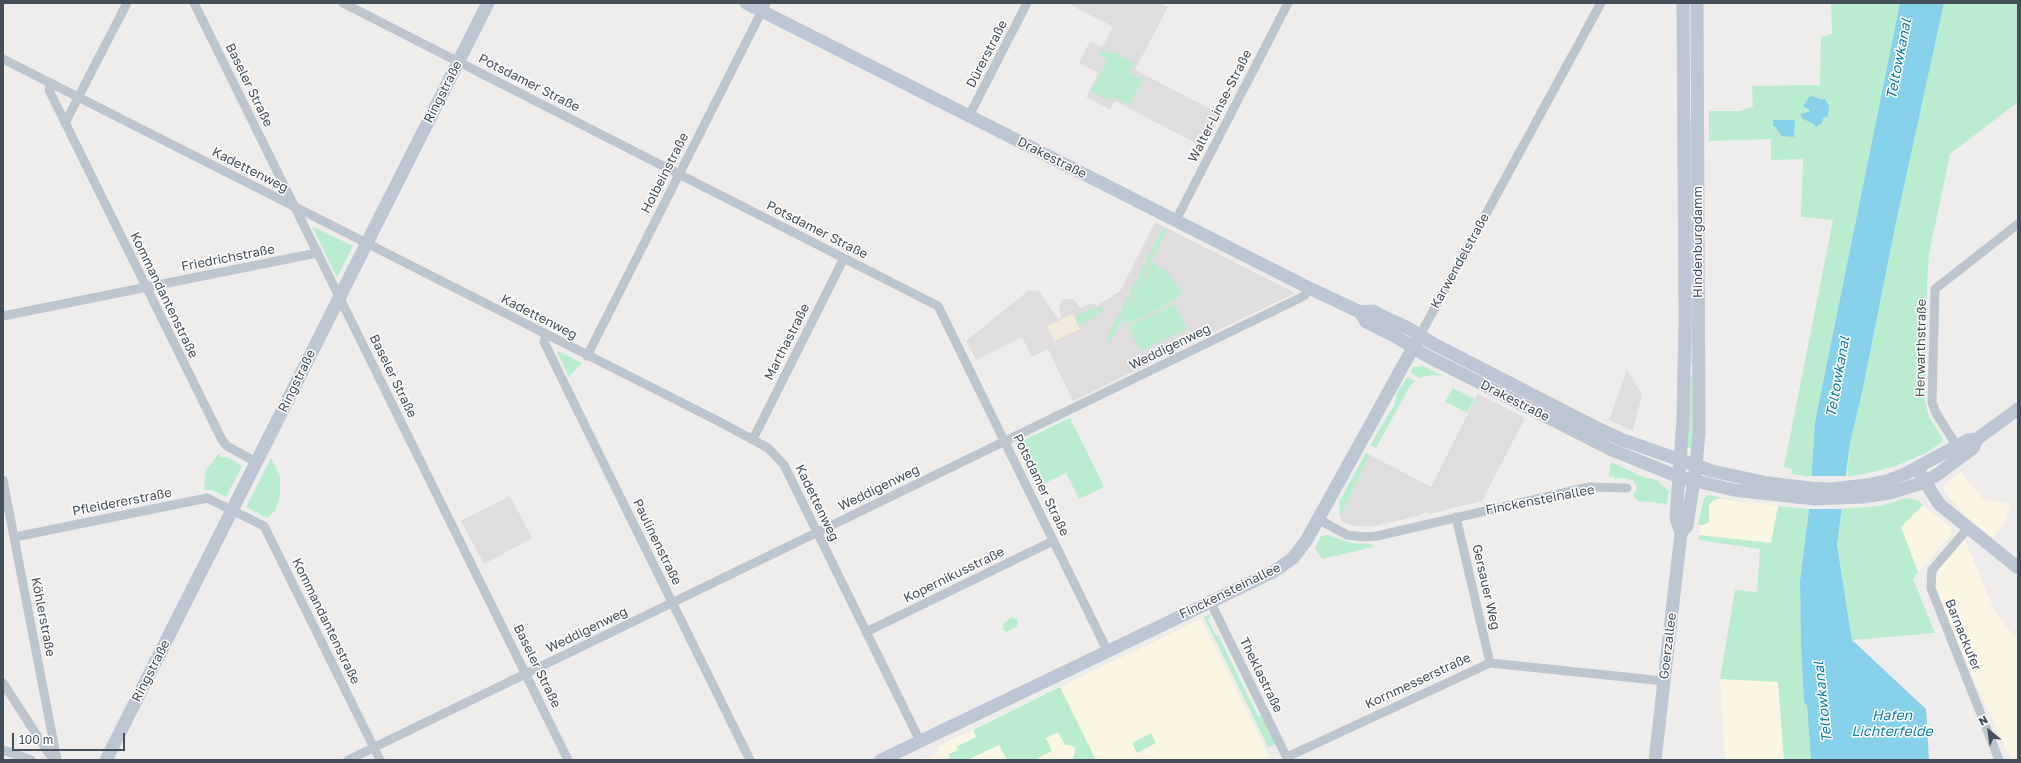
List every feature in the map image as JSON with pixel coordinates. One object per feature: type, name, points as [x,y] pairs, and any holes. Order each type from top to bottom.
[{"type":"main road","name":"Ringstraße","points":[[106,760],[488,3]]},
{"type":"main road","name":"Drakestraße","points":[[746,3],[764,7],[969,116],[1309,288],[1360,312],[1373,311],[1599,429],[1712,472],[1789,491]]},
{"type":"main road","name":"Hindenburgdamm","points":[[1679,477],[1681,461],[1685,320],[1683,3]]},
{"type":"main road","name":"Hindenburgdamm","points":[[1694,481],[1698,432],[1697,3]]},
{"type":"main road","name":"Drakestraße","points":[[1360,312],[1366,322],[1413,348],[1612,450],[1679,477],[1694,481],[1734,490],[1789,491]]},
{"type":"main road","name":"Karwendelstraße","points":[[1318,519],[1420,336]]},
{"type":"main road","points":[[1789,491],[1838,499],[1863,491],[1960,451],[1973,448],[1977,438],[2018,409]]},
{"type":"main road","points":[[1863,491],[1890,493],[1925,482],[1938,474],[1960,451]]},
{"type":"main road","points":[[1918,468],[1939,504],[2018,568]]},
{"type":"main road","name":"Goerzallee","points":[[1655,760],[1681,533],[1676,518],[1679,477]]},
{"type":"main road","name":"Goerzallee","points":[[1681,533],[1687,526],[1694,481]]},
{"type":"main road","name":"Finckensteinallee","points":[[881,760],[1107,650],[1273,572],[1292,558],[1306,541],[1318,519]]},
{"type":"street","points":[[65,124],[127,3]]},
{"type":"street","name":"Baseler Straße","points":[[194,3],[568,760]]},
{"type":"street","name":"Potsdamer Straße","points":[[343,3],[940,308],[1107,650]]},
{"type":"street","name":"Dürerstraße","points":[[969,116],[1027,3]]},
{"type":"street","name":"Walter-Linse-Straße","points":[[1176,220],[1288,3]]},
{"type":"street","name":"Karwendelstraße","points":[[1420,336],[1601,3]]},
{"type":"street","name":"Holbeinstraße","points":[[587,356],[764,7]]},
{"type":"street","name":"Kadettenweg","points":[[3,59],[587,356],[752,438],[768,448],[784,466],[818,532],[920,741]]},
{"type":"street","name":"Kommandantenstraße","points":[[51,83],[49,90],[65,124],[222,440],[227,446],[256,462]]},
{"type":"street","name":"Herwarthstraße","points":[[1960,451],[1936,413],[1932,402],[1935,289],[2018,224]]},
{"type":"street","name":"Friedrichstraße","points":[[3,316],[317,253]]},
{"type":"street","name":"Marthastraße","points":[[752,438],[844,258]]},
{"type":"street","name":"Weddigenweg","points":[[348,760],[1300,298],[1305,295],[1309,288]]},
{"type":"street","name":"Paulinenstraße","points":[[546,334],[544,342],[750,760]]},
{"type":"street","name":"Köhlerstraße","points":[[3,480],[58,760]]},
{"type":"street","name":"Finckensteinallee","points":[[1318,519],[1348,535],[1365,537],[1376,536],[1589,487],[1627,488]]},
{"type":"street","name":"Pfleidererstraße","points":[[14,538],[207,498],[232,510]]},
{"type":"street","name":"Kommandantenstraße","points":[[232,510],[264,526],[380,760]]},
{"type":"street","name":"Gersauer Weg","points":[[1456,517],[1490,663]]},
{"type":"street","name":"Barnackufer","points":[[1968,528],[1932,570],[1931,588],[1998,760]]},
{"type":"street","name":"Kopernikusstraße","points":[[866,632],[1053,541]]},
{"type":"street","name":"Theklastraße","points":[[1210,601],[1288,759]]},
{"type":"street","name":"Kornmesserstraße","points":[[1288,759],[1490,663],[1664,681]]},
{"type":"street","points":[[3,683],[53,760]]},
{"type":"street","points":[[3,750],[31,760]]},
{"type":"shaded area","points":[[1067,3],[1161,3],[1168,7],[1135,70],[1220,114],[1203,147],[1115,101],[1110,110],[1086,97],[1098,73],[1079,63],[1090,41],[1102,47],[1113,27]]},
{"type":"shaded area","points":[[1155,222],[1295,293],[1073,401],[1048,349],[1032,357],[1022,337],[976,360],[966,341],[1029,290],[1039,291],[1058,319],[1061,318],[1059,306],[1063,299],[1073,299],[1081,308],[1091,303],[1097,306],[1120,291]]},
{"type":"shaded area","points":[[1627,370],[1642,394],[1633,431],[1609,420]]},
{"type":"shaded area","points":[[1478,394],[1525,418],[1482,501],[1429,514],[1428,512],[1422,515],[1371,527],[1355,526],[1342,522],[1340,516],[1370,455],[1431,487]]},
{"type":"shaded area","points":[[1961,472],[1984,500],[2010,504],[2006,520],[1993,538],[1968,518],[1944,491],[1944,485]]},
{"type":"shaded area","points":[[1708,495],[1778,506],[1771,543],[1699,535],[1704,498]]},
{"type":"shaded area","points":[[510,496],[532,538],[484,564],[461,521]]},
{"type":"shaded area","points":[[1923,505],[1950,527],[1951,535],[1918,572],[1901,527]]},
{"type":"shaded area","points":[[1965,540],[1995,612],[2018,641],[2018,760],[2011,760],[1952,631],[1935,589],[1935,580],[1940,568]]},
{"type":"shaded area","points":[[1201,619],[1271,760],[921,760],[939,751],[937,747]]},
{"type":"shaded area","points":[[1720,679],[1778,682],[1784,760],[1725,760]]},
{"type":"green space","points":[[1831,3],[1900,3],[1815,422],[1811,477],[1791,474],[1792,469],[1784,467],[1833,220],[1801,217],[1803,159],[1771,160],[1771,139],[1709,141],[1709,111],[1740,111],[1753,106],[1752,86],[1820,85],[1821,37],[1832,34]]},
{"type":"green space","points":[[1944,3],[2018,3],[2018,102],[1950,154],[1929,254],[1927,284],[1925,401],[1929,417],[1943,439],[1942,442],[1926,453],[1896,466],[1847,477],[1850,443],[1863,388],[1894,232]]},
{"type":"green space","points":[[1102,50],[1110,54],[1112,51],[1134,63],[1129,73],[1143,79],[1129,105],[1112,96],[1110,101],[1091,91],[1107,60],[1099,55]]},
{"type":"green space","points":[[1688,118],[1692,118],[1693,365],[1689,364]]},
{"type":"green space","points":[[312,226],[353,246],[338,276],[336,276]]},
{"type":"green space","points":[[1163,228],[1167,230],[1110,343],[1107,338]]},
{"type":"green space","points":[[1152,263],[1155,263],[1160,270],[1165,269],[1177,286],[1182,289],[1182,292],[1177,298],[1170,301],[1169,304],[1130,323],[1124,321],[1123,319]]},
{"type":"green space","points":[[1175,304],[1187,329],[1140,351],[1128,326]]},
{"type":"green space","points":[[1101,306],[1103,311],[1096,315],[1096,317],[1079,325],[1074,317],[1092,308],[1094,310]]},
{"type":"green space","points":[[558,351],[582,363],[569,377],[557,352]]},
{"type":"green space","points":[[1423,366],[1443,376],[1432,375],[1419,378],[1410,372],[1413,367]]},
{"type":"green space","points":[[1693,375],[1692,448],[1686,447],[1689,376]]},
{"type":"green space","points":[[1407,377],[1416,381],[1410,386],[1376,448],[1370,445],[1395,404],[1397,393]]},
{"type":"green space","points":[[1453,388],[1475,399],[1467,413],[1445,402]]},
{"type":"green space","points":[[1070,418],[1104,487],[1079,499],[1066,473],[1037,487],[1016,444]]},
{"type":"green space","points":[[219,453],[221,457],[227,457],[242,466],[226,497],[212,490],[204,490],[206,470]]},
{"type":"green space","points":[[1366,453],[1370,455],[1340,516],[1339,502]]},
{"type":"green space","points":[[271,458],[280,477],[280,496],[275,511],[267,518],[246,507]]},
{"type":"green space","points":[[1611,462],[1643,477],[1656,480],[1669,491],[1667,504],[1638,501],[1633,495],[1637,488],[1633,480],[1625,478],[1614,479],[1614,476],[1609,477]]},
{"type":"green space","points":[[1708,495],[1762,505],[1720,498],[1714,500],[1709,505],[1709,522],[1704,525],[1698,525],[1704,498]]},
{"type":"green space","points":[[1907,498],[1917,500],[1923,505],[1901,527],[1918,572],[1913,579],[1935,633],[1852,640],[1837,545],[1841,509],[1880,506]]},
{"type":"green space","points":[[1778,506],[1809,509],[1800,581],[1804,702],[1807,706],[1811,760],[1784,760],[1778,682],[1720,679],[1735,590],[1757,592],[1760,549],[1699,540],[1699,535],[1771,543]]},
{"type":"green space","points":[[1328,535],[1351,543],[1372,544],[1373,547],[1322,559],[1315,548],[1321,536]]},
{"type":"green space","points":[[1211,614],[1208,620],[1216,636],[1218,635],[1258,716],[1261,715],[1275,744],[1268,747],[1204,617]]},
{"type":"green space","points":[[1012,617],[1018,620],[1017,626],[1007,632],[1003,630],[1003,624]]},
{"type":"green space","points":[[1060,687],[1096,760],[1072,760],[1075,753],[1075,748],[1070,745],[1065,745],[1058,732],[1046,738],[1052,751],[1034,760],[1029,760],[1028,758],[1024,760],[1007,760],[999,745],[967,760],[945,760],[950,758],[949,754],[958,750],[956,747],[976,737],[973,730]]},
{"type":"green space","points":[[1151,733],[1156,743],[1137,753],[1132,743]]},
{"type":"sand","points":[[1073,314],[1080,329],[1054,341],[1047,326]]},
{"type":"water","points":[[1900,3],[1944,3],[1894,232],[1863,388],[1850,443],[1837,545],[1852,640],[1926,709],[1929,760],[1811,760],[1807,706],[1804,702],[1800,581],[1809,509],[1815,422]]},
{"type":"water","points":[[1812,96],[1822,100],[1824,98],[1829,106],[1828,117],[1823,118],[1822,123],[1816,127],[1814,124],[1803,119],[1800,114],[1809,112],[1810,110],[1803,106],[1809,97]]},
{"type":"water","points":[[1773,120],[1795,120],[1794,137],[1781,136],[1781,133],[1779,133],[1775,126],[1773,126]]},
{"type":"pier","points":[[1809,476],[1849,476],[1843,509],[1807,509]]},
{"type":"water label","name":"Teltowkanal","points":[[1899,59]]},
{"type":"water label","name":"Teltowkanal","points":[[1838,377]]},
{"type":"water label","name":"Teltowkanal","points":[[1823,702]]},
{"type":"water label","name":"Hafen Lichterfelde","points":[[1892,724]]}]
